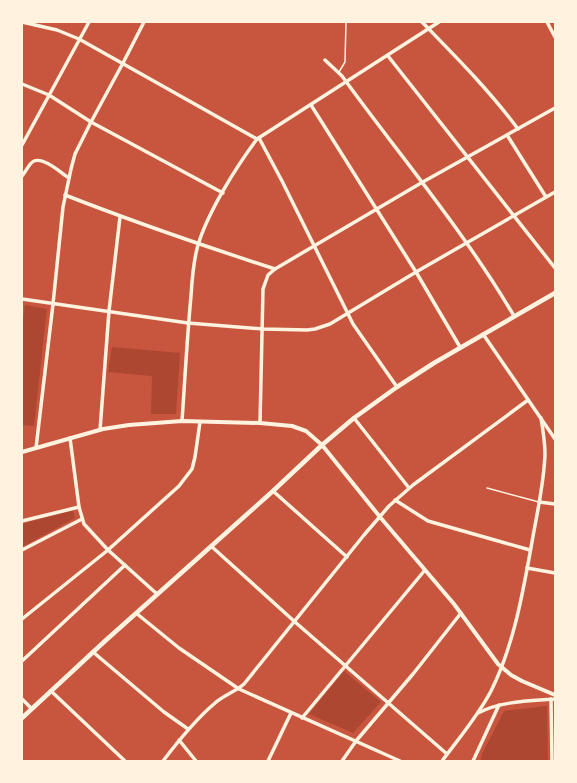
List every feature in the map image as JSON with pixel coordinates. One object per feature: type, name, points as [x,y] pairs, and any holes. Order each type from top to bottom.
[{"type":"main road","points":[[22,718],[92,652],[354,418],[397,387],[483,334],[555,293]]},
{"type":"street","points":[[22,22],[57,30],[79,39],[258,139],[315,246],[346,314],[397,387]]},
{"type":"street","points":[[22,145],[89,22]]},
{"type":"street","points":[[36,448],[68,178],[75,154],[144,22]]},
{"type":"street","points":[[422,22],[469,71],[518,129]]},
{"type":"street","points":[[182,421],[188,323],[194,263],[198,244],[222,193],[245,156],[258,139],[439,22]]},
{"type":"street","points":[[547,22],[555,37]]},
{"type":"street","points":[[388,56],[555,268]]},
{"type":"street","points":[[325,60],[347,81],[498,288],[514,316]]},
{"type":"street","points":[[22,84],[49,96],[91,122],[222,193]]},
{"type":"street","points":[[311,105],[416,272],[460,348]]},
{"type":"street","points":[[260,423],[263,289],[268,275],[275,269],[376,209],[555,108]]},
{"type":"street","points":[[507,135],[546,197]]},
{"type":"street","points":[[22,176],[31,163],[35,160],[39,160],[49,164],[68,178]]},
{"type":"street","points":[[22,299],[188,323],[263,329],[315,330],[330,324],[416,272],[555,192]]},
{"type":"street","points":[[65,195],[120,217],[275,269]]},
{"type":"street","points":[[100,430],[109,311],[120,217]]},
{"type":"street","points":[[483,334],[555,439]]},
{"type":"street","points":[[162,761],[188,729],[216,702],[239,689],[260,666],[347,557],[395,500],[528,400]]},
{"type":"street","points":[[354,418],[409,488]]},
{"type":"street","points":[[442,761],[477,714],[491,692],[502,667],[513,632],[528,568],[539,502],[545,454],[541,418]]},
{"type":"street","points":[[22,452],[100,430],[129,425],[182,421],[260,423],[300,428],[312,435],[322,445],[380,517],[462,613],[502,667],[510,675],[555,694]]},
{"type":"street","points":[[22,619],[108,550],[179,486],[189,474],[195,457],[200,422]]},
{"type":"street","points":[[549,430],[555,430]]},
{"type":"street","points":[[70,438],[79,507],[82,519],[90,531],[108,550],[157,594]]},
{"type":"street","points":[[273,491],[347,557]]},
{"type":"street","points":[[395,500],[422,518],[437,524],[530,550]]},
{"type":"street","points":[[539,502],[555,504]]},
{"type":"street","points":[[22,521],[79,507]]},
{"type":"street","points":[[22,550],[82,519]]},
{"type":"street","points":[[210,546],[388,704],[447,754]]},
{"type":"street","points":[[22,661],[125,565]]},
{"type":"street","points":[[528,568],[555,572]]},
{"type":"street","points":[[302,718],[425,570]]},
{"type":"street","points":[[136,613],[179,648],[239,689],[400,761]]},
{"type":"street","points":[[342,761],[356,741],[462,613]]},
{"type":"street","points":[[92,652],[164,712],[188,729]]},
{"type":"street","points":[[51,691],[125,761]]},
{"type":"street","points":[[22,699],[32,709]]},
{"type":"street","points":[[477,714],[488,708],[499,705],[553,699],[552,761]]},
{"type":"street","points":[[473,761],[499,705]]},
{"type":"street","points":[[268,761],[291,713]]},
{"type":"street","points":[[179,740],[196,761]]},
{"type":"lane","points":[[339,72],[345,62],[346,22]]},
{"type":"lane","points":[[487,488],[539,502]]},
{"type":"shaded area","points":[[25,305],[47,309],[34,426],[22,425],[22,325]]},
{"type":"shaded area","points":[[112,347],[180,353],[176,414],[151,414],[152,376],[108,372]]},
{"type":"shaded area","points":[[73,510],[75,518],[22,547],[22,524]]},
{"type":"shaded area","points":[[344,671],[381,702],[353,733],[309,714]]},
{"type":"shaded area","points":[[547,706],[548,761],[480,761],[482,754],[504,711]]}]
